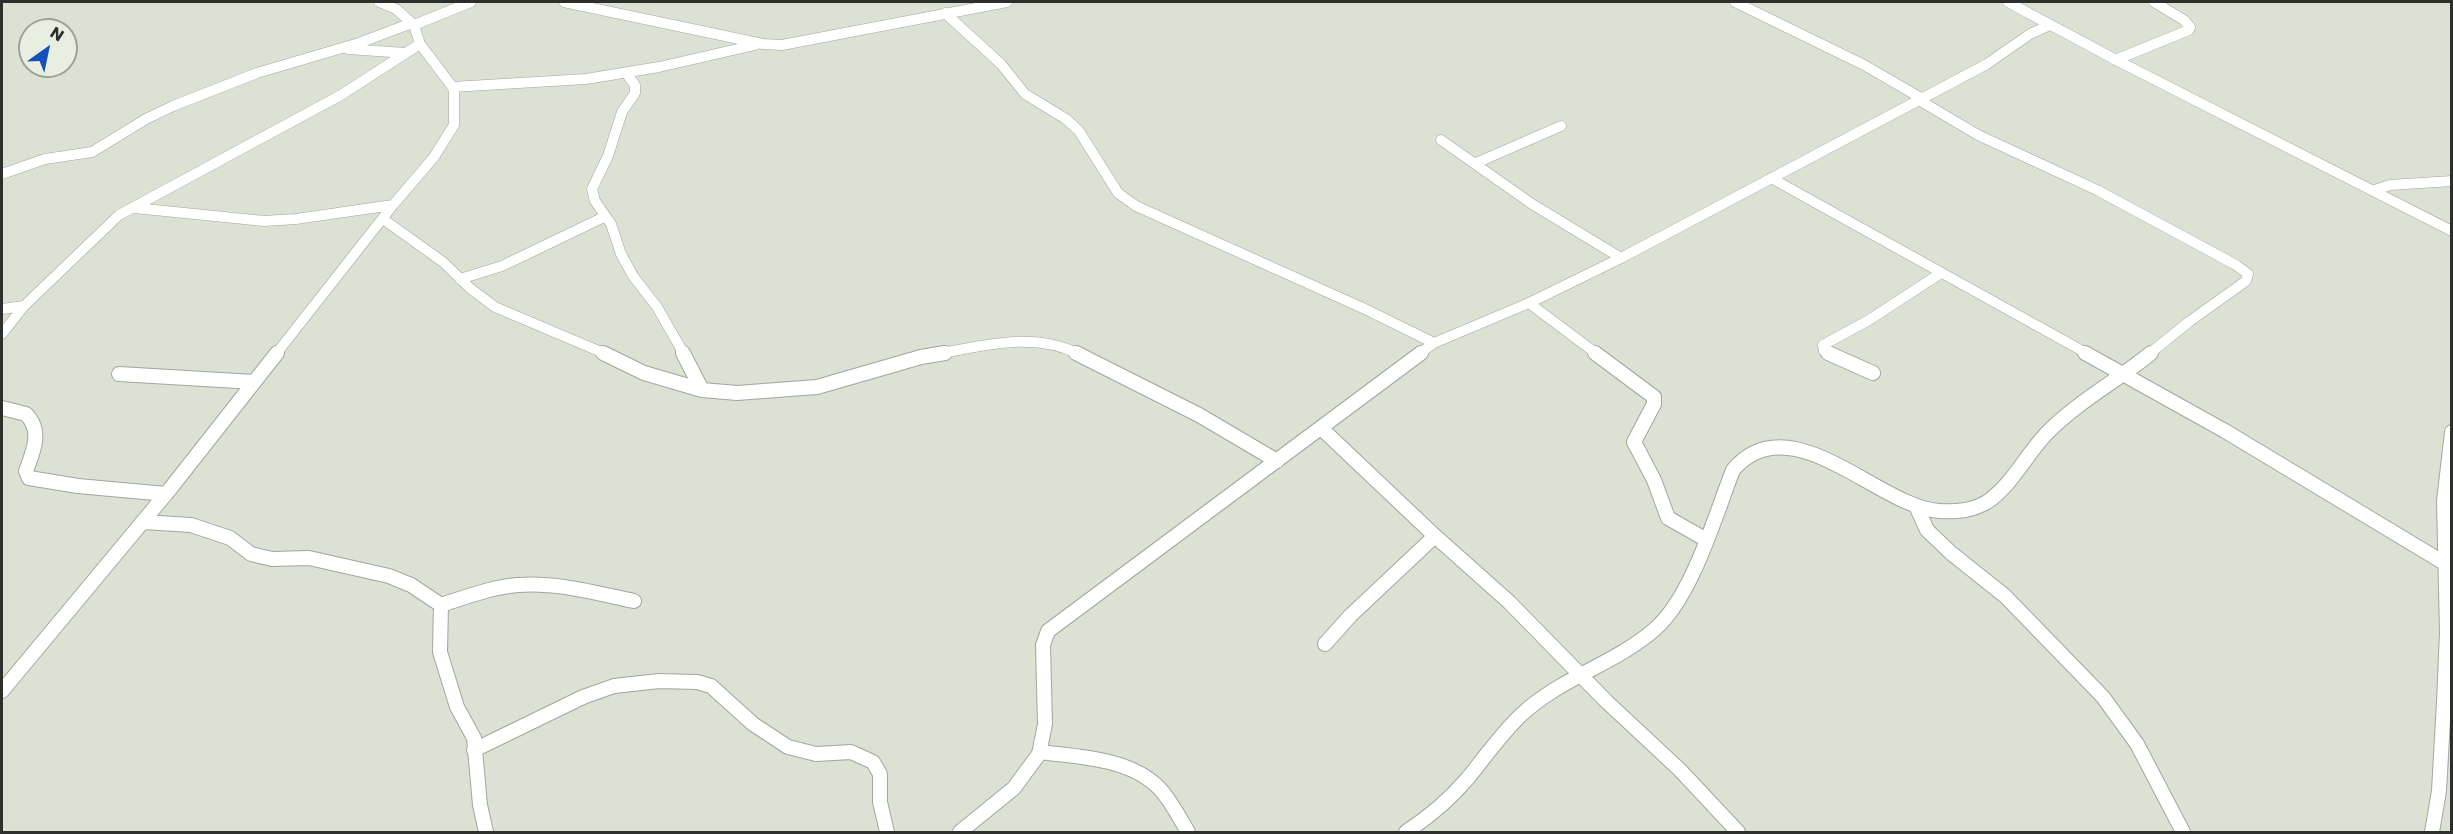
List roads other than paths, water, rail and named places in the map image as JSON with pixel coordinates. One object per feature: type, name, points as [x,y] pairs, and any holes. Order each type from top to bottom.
[{"type":"street","points":[[2,691],[144,522],[393,205],[434,157],[454,125],[455,108],[452,87],[420,44],[413,24],[396,9],[380,2]]},
{"type":"street","points":[[2,174],[45,159],[92,153],[146,119],[173,106],[257,73],[413,24],[471,2]]},
{"type":"street","points":[[564,2],[759,44],[782,45],[1006,2]]},
{"type":"street","points":[[1406,832],[1428,818],[1459,788],[1511,724],[1531,706],[1579,674],[1618,654],[1657,628],[1679,602],[1734,470],[1744,457],[1770,448],[1803,451],[1843,466],[1917,508],[1936,512],[1964,512],[1986,502],[2000,491],[2046,434],[2083,402],[2124,376],[2190,321],[2242,285],[2248,274],[2236,265],[2133,209],[1978,135],[1864,65],[1735,2]]},
{"type":"street","points":[[2008,2],[2115,60],[2375,190],[2451,231]]},
{"type":"street","points":[[2115,60],[2189,30],[2190,27],[2184,20],[2154,2]]},
{"type":"street","points":[[945,13],[1001,64],[1025,94],[1066,119],[1079,131],[1118,194],[1136,206],[1365,309],[1434,343]]},
{"type":"street","points":[[2029,14],[2030,34]]},
{"type":"street","points":[[960,832],[1005,797],[1027,774],[1040,752],[1046,723],[1043,654],[1046,635],[1079,605],[1322,429],[1434,343],[1529,303],[1621,258],[1987,64],[2030,34],[2050,25]]},
{"type":"street","points":[[2,334],[24,306],[119,215],[314,110],[420,44]]},
{"type":"street","points":[[452,87],[545,83],[626,73],[759,44]]},
{"type":"street","points":[[340,47],[406,53]]},
{"type":"street","points":[[626,73],[635,85],[634,93],[619,120],[613,144],[595,178],[592,189],[595,201],[611,224],[621,254],[633,276],[657,308],[702,390]]},
{"type":"street","points":[[1476,163],[1561,126]]},
{"type":"street","points":[[1441,140],[1532,204],[1621,258]]},
{"type":"street","points":[[1771,178],[2124,376],[2225,430],[2446,564]]},
{"type":"street","points":[[2375,190],[2390,185],[2451,181]]},
{"type":"street","points":[[131,208],[156,208],[221,219],[266,222],[393,205]]},
{"type":"street","points":[[460,279],[502,266],[604,217]]},
{"type":"street","points":[[383,219],[443,262],[495,307],[582,343],[644,373],[702,390],[737,393],[817,387],[921,357],[1004,343],[1041,341],[1070,350],[1198,415],[1277,461]]},
{"type":"street","points":[[1873,374],[1824,351],[1822,345],[1869,320],[1941,273]]},
{"type":"street","points":[[1529,303],[1654,397],[1654,404],[1634,442],[1637,453],[1651,471],[1668,518],[1705,539]]},
{"type":"street","points":[[2,309],[24,306]]},
{"type":"street","points":[[120,374],[254,382]]},
{"type":"street","points":[[2,408],[19,409],[26,414],[36,429],[26,471],[30,478],[78,486],[166,494]]},
{"type":"street","points":[[1322,429],[1435,536],[1509,602],[1579,674],[1680,770],[1738,832]]},
{"type":"street","points":[[2432,832],[2439,791],[2444,702],[2447,632],[2444,501],[2451,432]]},
{"type":"street","points":[[1917,508],[1927,530],[1951,553],[2005,596],[2103,697],[2137,744],[2183,832]]},
{"type":"street","points":[[144,522],[191,525],[230,538],[251,554],[272,559],[309,558],[389,576],[411,585],[441,605]]},
{"type":"street","points":[[1325,644],[1350,616],[1435,536]]},
{"type":"street","points":[[441,605],[486,590],[519,585],[569,588],[634,601]]},
{"type":"street","points":[[441,605],[440,652],[457,707],[474,738],[480,805],[486,832]]},
{"type":"street","points":[[474,750],[583,697],[614,686],[658,681],[697,682],[711,686],[753,724],[788,747],[816,754],[851,752],[873,762],[880,774],[880,802],[887,832]]},
{"type":"street","points":[[1040,752],[1126,767],[1144,775],[1166,796],[1188,832]]}]
